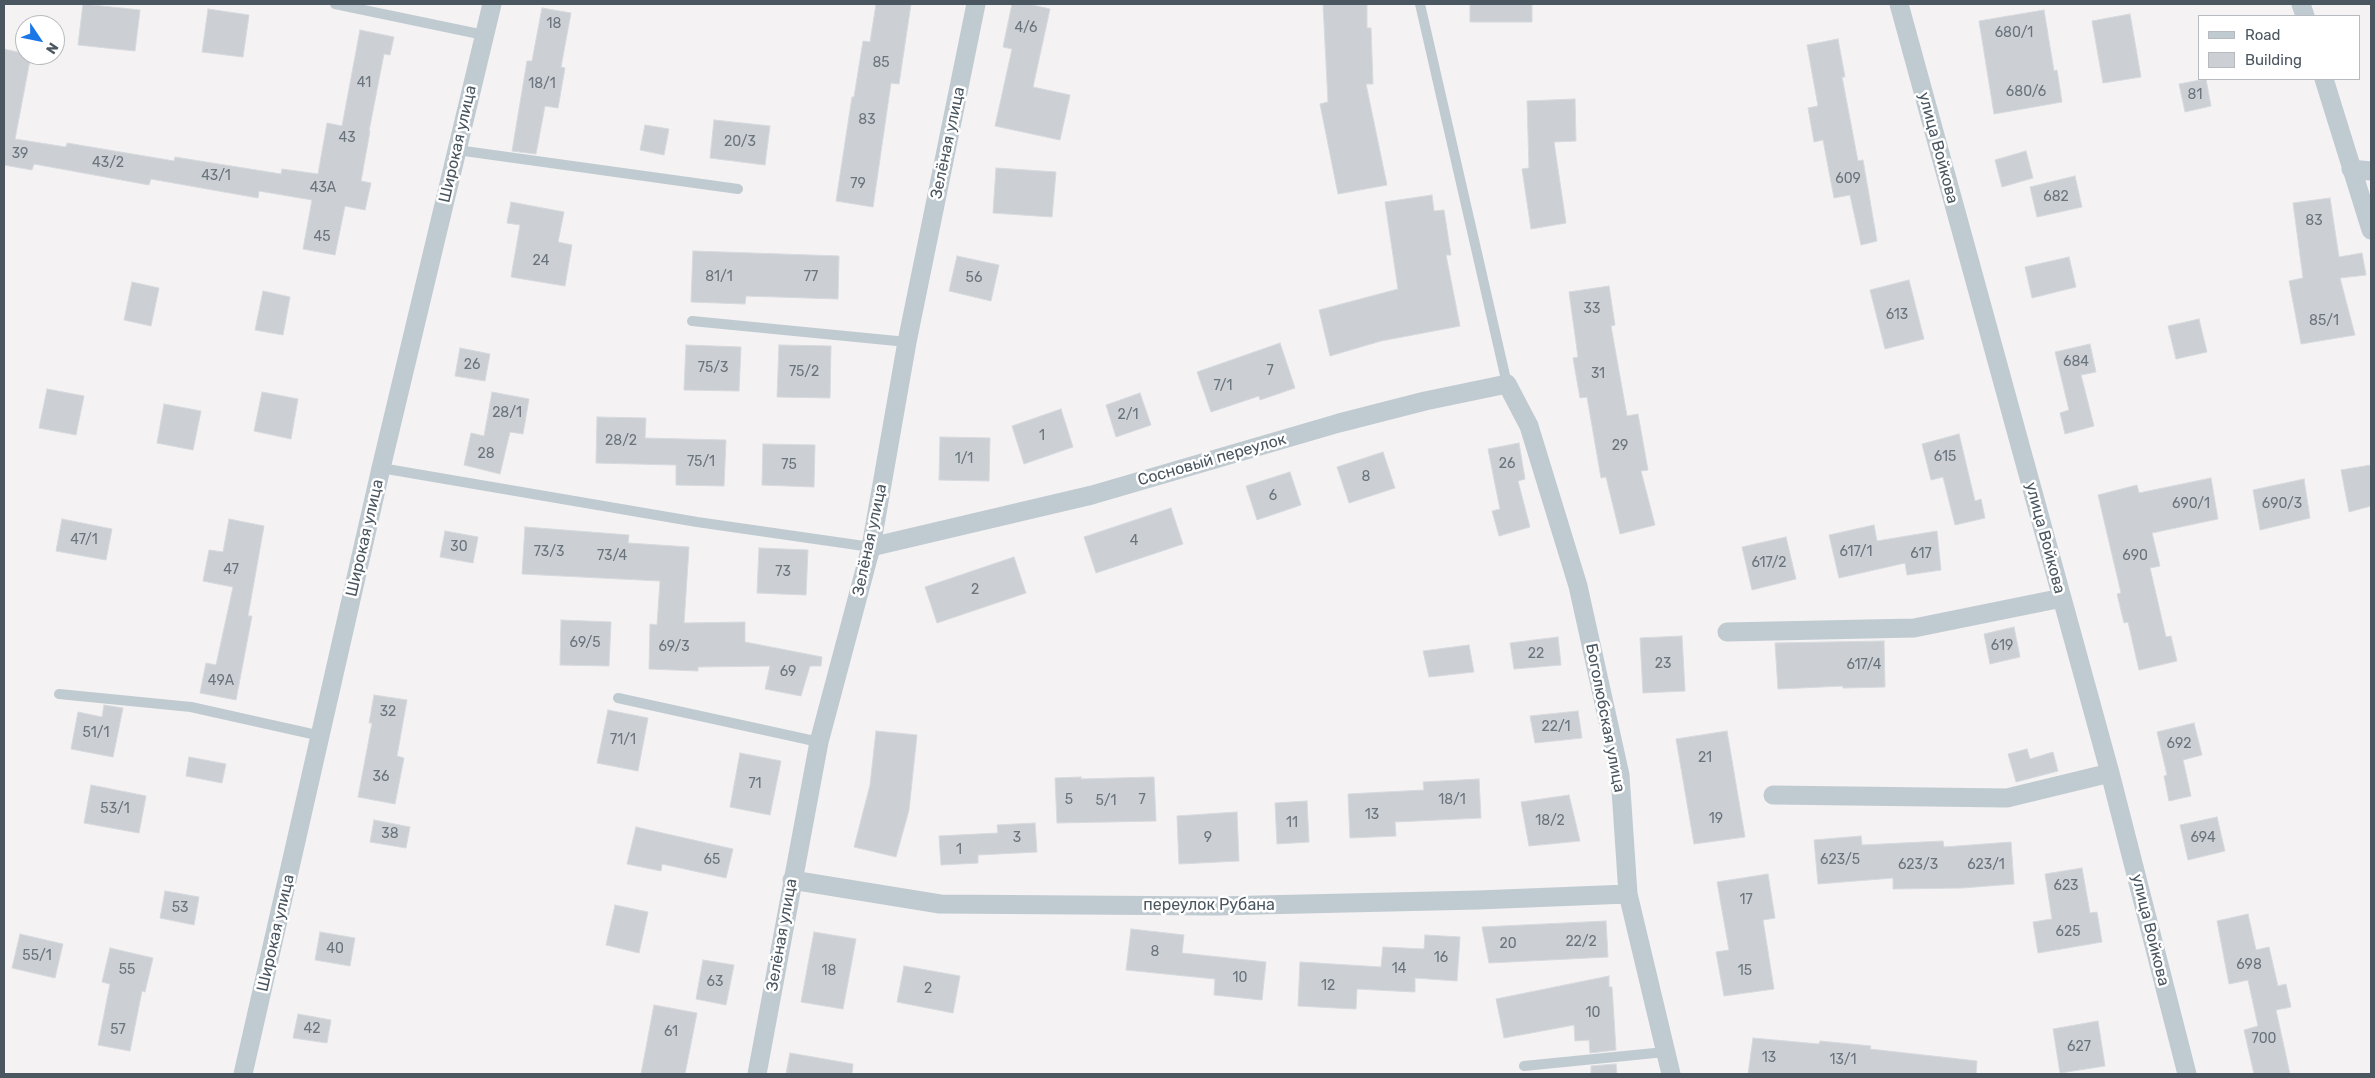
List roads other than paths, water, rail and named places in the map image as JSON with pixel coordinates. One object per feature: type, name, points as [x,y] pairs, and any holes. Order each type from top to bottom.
[{"type":"street","name":"Широкая улица","points":[[243,1074],[321,736],[380,468],[492,4]]},
{"type":"street","name":"Зелёная улица","points":[[757,1074],[819,742],[871,546],[907,342],[976,4]]},
{"type":"street","name":"улица Войкова","points":[[1899,4],[2110,773],[2187,1074]]},
{"type":"street","points":[[2324,80],[2371,230]]},
{"type":"street","points":[[2351,169],[2371,171]]},
{"type":"street","name":"Боголюбская улица","points":[[1507,384],[1529,426],[1578,586],[1620,775],[1628,894],[1671,1074]]},
{"type":"street","name":"Сосновый переулок","points":[[871,546],[1092,495],[1339,423],[1425,400],[1507,384]]},
{"type":"street","points":[[1727,632],[1914,628],[2062,598]]},
{"type":"street","points":[[1773,795],[2007,798],[2110,773]]},
{"type":"street","name":"переулок Рубана","points":[[792,880],[940,904],[1216,906],[1478,900],[1628,894]]},
{"type":"lane","points":[[335,4],[484,36]]},
{"type":"lane","points":[[1420,4],[1507,384]]},
{"type":"lane","points":[[457,150],[738,189]]},
{"type":"lane","points":[[692,321],[907,342]]},
{"type":"lane","points":[[380,468],[687,520],[871,546]]},
{"type":"lane","points":[[59,694],[191,707],[321,736]]},
{"type":"lane","points":[[618,698],[819,742]]},
{"type":"lane","points":[[1524,1066],[1665,1052]]}]
